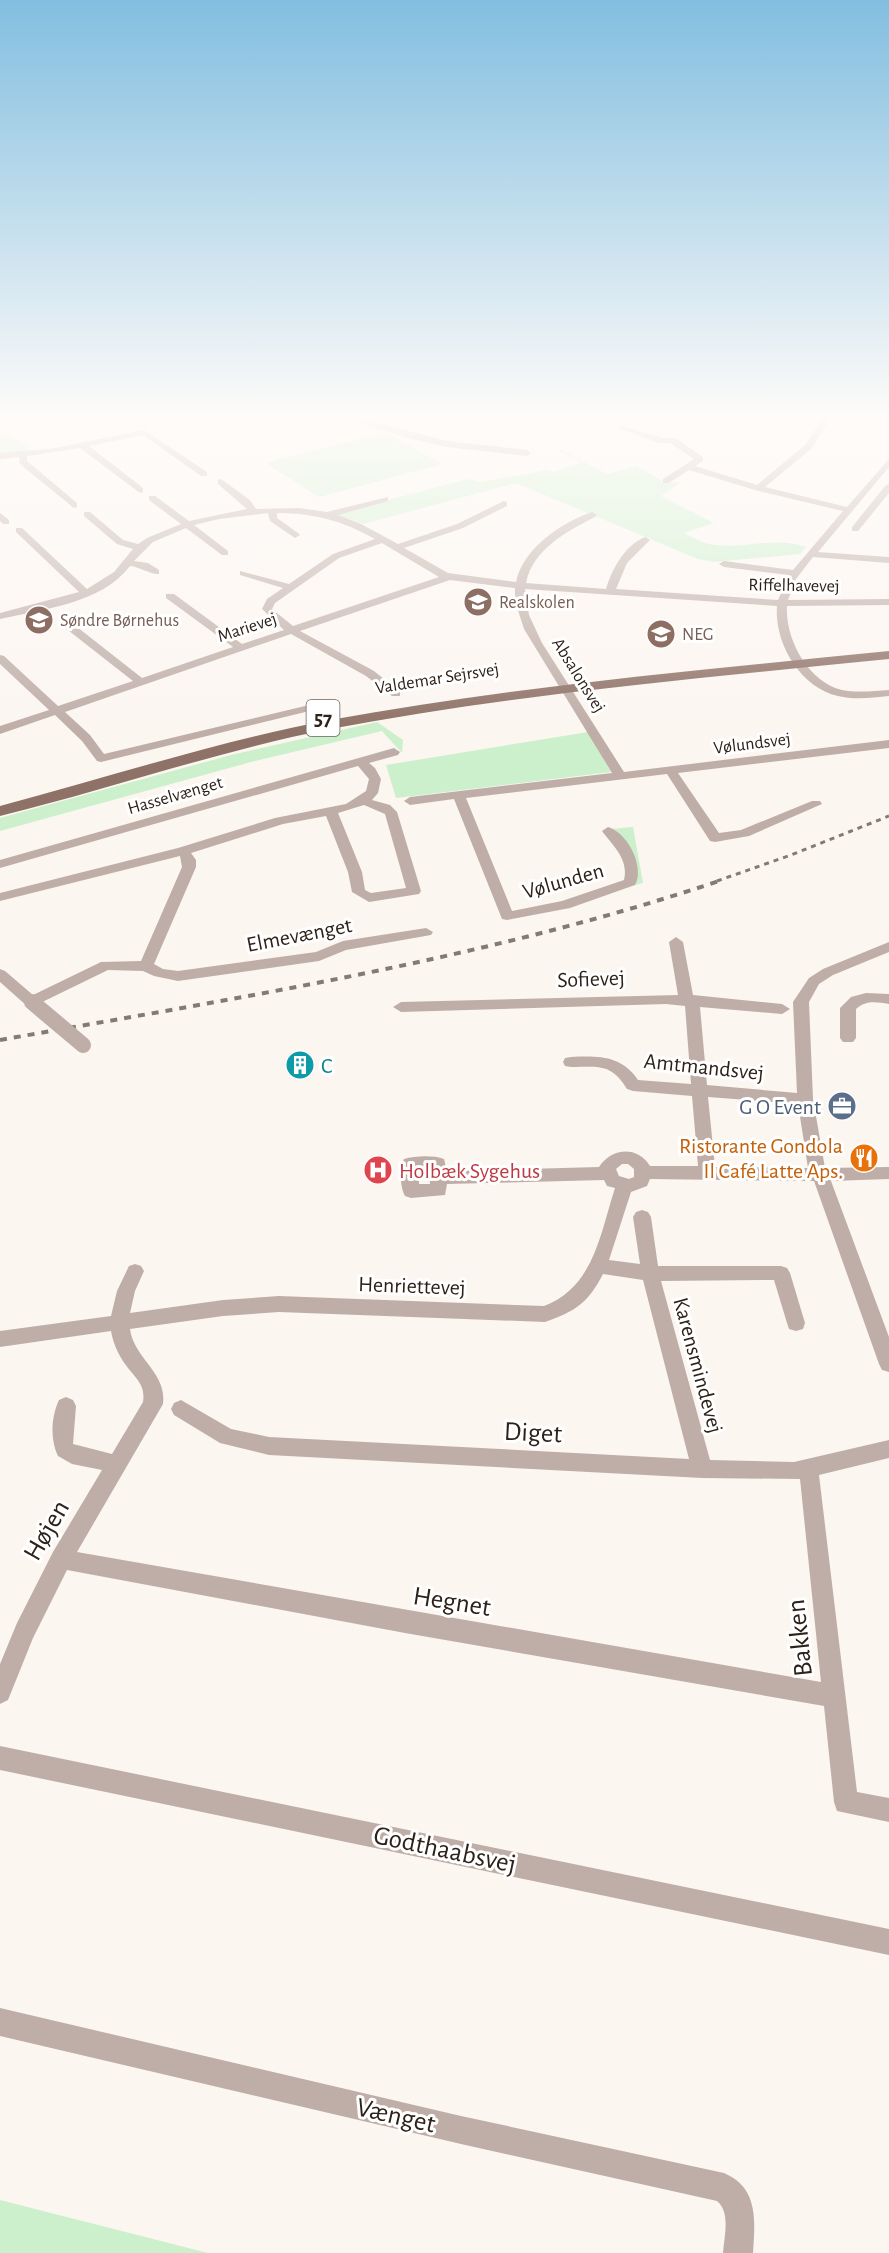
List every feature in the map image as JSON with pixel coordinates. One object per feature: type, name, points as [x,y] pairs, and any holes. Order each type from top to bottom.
[{"type":"main road","name":"Valdemar Sejrsvej","points":[[0,801],[325,718],[415,700],[889,648]]},
{"type":"main road","name":"Valdemar Sejrsvej","points":[[797,659],[889,655]]},
{"type":"main road","name":"Valdemar Sejrsvej","points":[[0,811],[225,750],[320,727],[563,683]]},
{"type":"street","points":[[94,520],[120,542],[139,548]]},
{"type":"street","points":[[182,520],[225,553]]},
{"type":"street","points":[[0,604],[4,615],[86,593],[115,578],[139,548],[161,534],[211,520]]},
{"type":"street","points":[[275,520],[295,535]]},
{"type":"street","points":[[341,520],[355,525],[448,577]]},
{"type":"street","points":[[395,548],[472,520]]},
{"type":"street","points":[[520,586],[526,568],[542,548],[566,529],[582,520]]},
{"type":"street","points":[[840,520],[795,573],[788,585],[782,603],[784,629],[797,659],[814,681],[831,691],[856,695],[889,693]]},
{"type":"street","points":[[855,530],[863,520]]},
{"type":"street","points":[[19,530],[86,593]]},
{"type":"street","points":[[381,540],[336,556],[271,601],[267,609],[273,616],[294,630],[369,672],[396,694]]},
{"type":"street","points":[[610,592],[622,561],[645,540]]},
{"type":"street","points":[[811,554],[889,560]]},
{"type":"street","points":[[126,563],[146,565],[156,572]]},
{"type":"street","points":[[724,564],[795,573]]},
{"type":"street","points":[[243,573],[291,587]]},
{"type":"street","name":"Riffelhavevej","points":[[448,577],[520,586],[782,603],[889,602]]},
{"type":"street","name":"Marievej","points":[[0,730],[448,577]]},
{"type":"street","name":"Absalonsvej","points":[[520,586],[529,624],[539,647],[620,776]]},
{"type":"street","points":[[171,596],[241,648]]},
{"type":"street","points":[[68,626],[141,682]]},
{"type":"street","points":[[0,658],[86,738],[101,759],[330,703]]},
{"type":"street","name":"Vølundsvej","points":[[620,776],[889,744]]},
{"type":"street","name":"Hasselvænget","points":[[0,864],[394,752]]},
{"type":"street","points":[[0,896],[183,851],[280,822],[350,807],[363,801],[372,793],[375,779],[371,771],[360,762]]},
{"type":"street","points":[[670,770],[715,838],[744,833],[816,804]]},
{"type":"street","points":[[410,801],[620,776]]},
{"type":"street","name":"Vølunden","points":[[459,795],[507,916],[565,905],[630,882],[631,870],[627,853],[608,831]]},
{"type":"street","points":[[331,811],[347,855],[356,872],[359,892],[369,897],[414,891],[391,812],[387,808],[363,801]]},
{"type":"street","points":[[146,966],[189,867],[189,860],[183,851]]},
{"type":"street","name":"Elmevænget","points":[[33,1002],[106,965],[146,966],[159,974],[178,976],[319,956],[343,946],[426,932]]},
{"type":"street","points":[[676,942],[689,1000],[707,1174]]},
{"type":"street","points":[[889,947],[837,967],[813,981],[801,1002],[805,1099],[814,1162],[835,1212],[889,1364]]},
{"type":"street","points":[[0,974],[83,1045]]},
{"type":"street","points":[[848,1038],[848,1008],[854,1001],[869,997],[889,999]]},
{"type":"street","name":"Sofievej","points":[[401,1007],[666,999],[782,1009]]},
{"type":"street","name":"Amtmandsvej","points":[[572,1062],[615,1064],[626,1072],[633,1084],[805,1099]]},
{"type":"street","points":[[623,1157],[635,1160],[644,1172],[641,1181],[624,1186],[613,1181],[607,1173],[609,1164],[623,1157]]},
{"type":"street","points":[[644,1172],[819,1175],[889,1173]]},
{"type":"street","points":[[438,1178],[607,1173]]},
{"type":"street","name":"Henriettevej","points":[[0,1339],[119,1322],[279,1304],[545,1314],[568,1305],[584,1292],[597,1265],[624,1186]]},
{"type":"street","name":"Karensmindevej","points":[[642,1217],[650,1273],[702,1469]]},
{"type":"street","name":"Karensmindevej","points":[[597,1265],[628,1272],[650,1273],[781,1273],[796,1323]]},
{"type":"street","points":[[119,1322],[122,1296],[135,1270]]},
{"type":"street","name":"Højen","points":[[0,1692],[25,1630],[61,1559],[152,1408],[155,1392],[152,1381],[130,1356],[119,1322]]},
{"type":"street","points":[[66,1406],[62,1440],[65,1450],[72,1455],[117,1464]]},
{"type":"street","name":"Diget","points":[[181,1409],[227,1437],[269,1446],[776,1471],[806,1469],[889,1449]]},
{"type":"street","name":"Bakken","points":[[806,1469],[811,1480],[846,1802],[889,1810]]},
{"type":"street","name":"Hegnet","points":[[61,1559],[405,1622],[834,1696]]},
{"type":"street","name":"Godthaabsvej","points":[[0,1758],[889,1942]]},
{"type":"street","name":"Vænget","points":[[0,2022],[461,2130],[724,2188],[734,2196],[738,2204],[738,2253]]},
{"type":"green space","points":[[352,520],[377,520],[363,524]]},
{"type":"green space","points":[[605,520],[708,520],[714,523],[684,533],[711,544],[727,546],[783,543],[806,547],[800,554],[714,562],[698,559]]},
{"type":"green space","points":[[377,722],[403,740],[402,753],[382,731],[251,762],[0,831],[0,818],[231,755]]},
{"type":"green space","points":[[588,732],[611,772],[396,798],[386,765]]},
{"type":"green space","points":[[633,827],[643,883],[635,885],[612,829]]},
{"type":"green space","points":[[0,2200],[208,2253],[0,2253]]},
{"type":"railway","points":[[717,881],[791,855],[889,816]]},
{"type":"railway","points":[[0,1040],[364,974],[544,932],[633,908],[722,880]]},
{"type":"place","name":"Realskolen","points":[[478,602]]},
{"type":"place","name":"Søndre Børnehus","points":[[39,620]]},
{"type":"place","name":"NEG","points":[[661,634]]},
{"type":"place","name":"C","points":[[300,1065]]},
{"type":"place","name":"G O Event","points":[[842,1106]]},
{"type":"place","name":"Ristorante Gondola Il Café Latte Aps.","points":[[864,1158]]},
{"type":"place","name":"Holbæk Sygehus","points":[[378,1170]]}]
